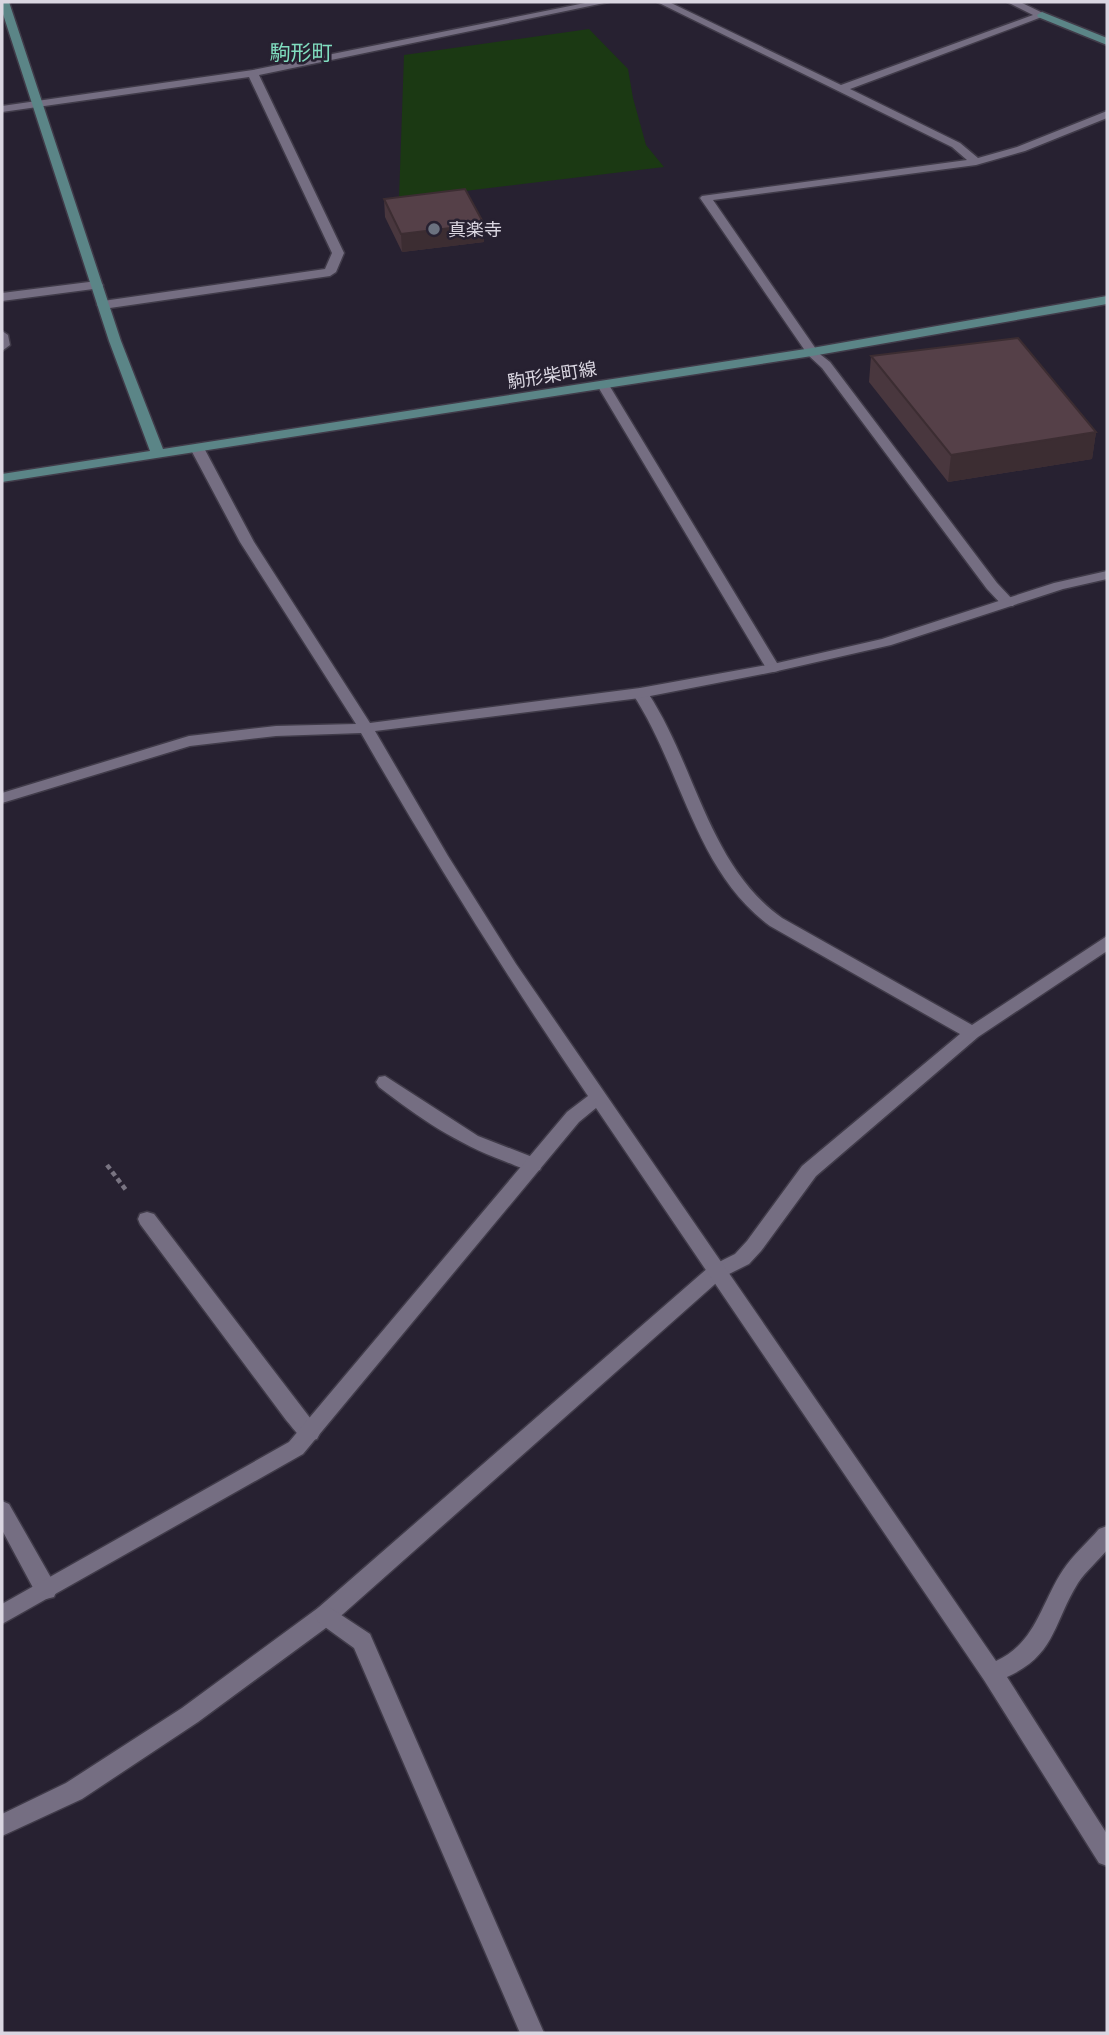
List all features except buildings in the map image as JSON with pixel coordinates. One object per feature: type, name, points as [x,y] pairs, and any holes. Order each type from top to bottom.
[{"type":"street","points":[[4,2],[103,304],[158,454]]},
{"type":"street","points":[[2,109],[253,73],[604,2]]},
{"type":"street","points":[[662,2],[956,145],[976,162]]},
{"type":"street","points":[[1013,2],[1107,42]]},
{"type":"street","points":[[841,89],[1042,15]]},
{"type":"street","points":[[103,304],[330,272],[338,253],[253,73]]},
{"type":"street","points":[[1008,603],[992,586],[826,365],[812,352],[706,198],[976,162],[1021,149],[1107,114]]},
{"type":"street","points":[[2,296],[97,285]]},
{"type":"street","name":"駒形柴町線","points":[[2,478],[812,352],[1107,300]]},
{"type":"street","points":[[2,335],[5,345],[2,347]]},
{"type":"street","points":[[603,385],[773,668]]},
{"type":"street","points":[[197,448],[247,542],[365,728],[447,867],[597,1098],[992,1673],[1107,1855]]},
{"type":"street","points":[[2,798],[189,741],[276,731],[365,728],[639,693],[773,668],[886,642],[1059,586],[1107,575]]},
{"type":"street","points":[[639,693],[655,713],[703,827],[751,903],[776,922],[972,1033]]},
{"type":"street","points":[[2,1825],[74,1791],[190,1715],[326,1615],[716,1272],[742,1259],[808,1171],[972,1033],[1092,956],[1107,942]]},
{"type":"street","points":[[385,1082],[416,1106],[471,1141],[533,1165]]},
{"type":"street","points":[[2,1615],[296,1447],[573,1117],[597,1098]]},
{"type":"street","points":[[147,1219],[310,1433]]},
{"type":"street","points":[[2,1510],[46,1590]]},
{"type":"street","points":[[992,1673],[1019,1661],[1039,1640],[1071,1576],[1107,1535]]},
{"type":"street","points":[[326,1615],[362,1641],[532,2033]]},
{"type":"green space","points":[[589,29],[628,69],[646,145],[664,167],[399,199],[404,55]]},
{"type":"place","name":"真楽寺","points":[[434,229]]},
{"type":"district","name":"駒形町","points":[[301,52]]}]
